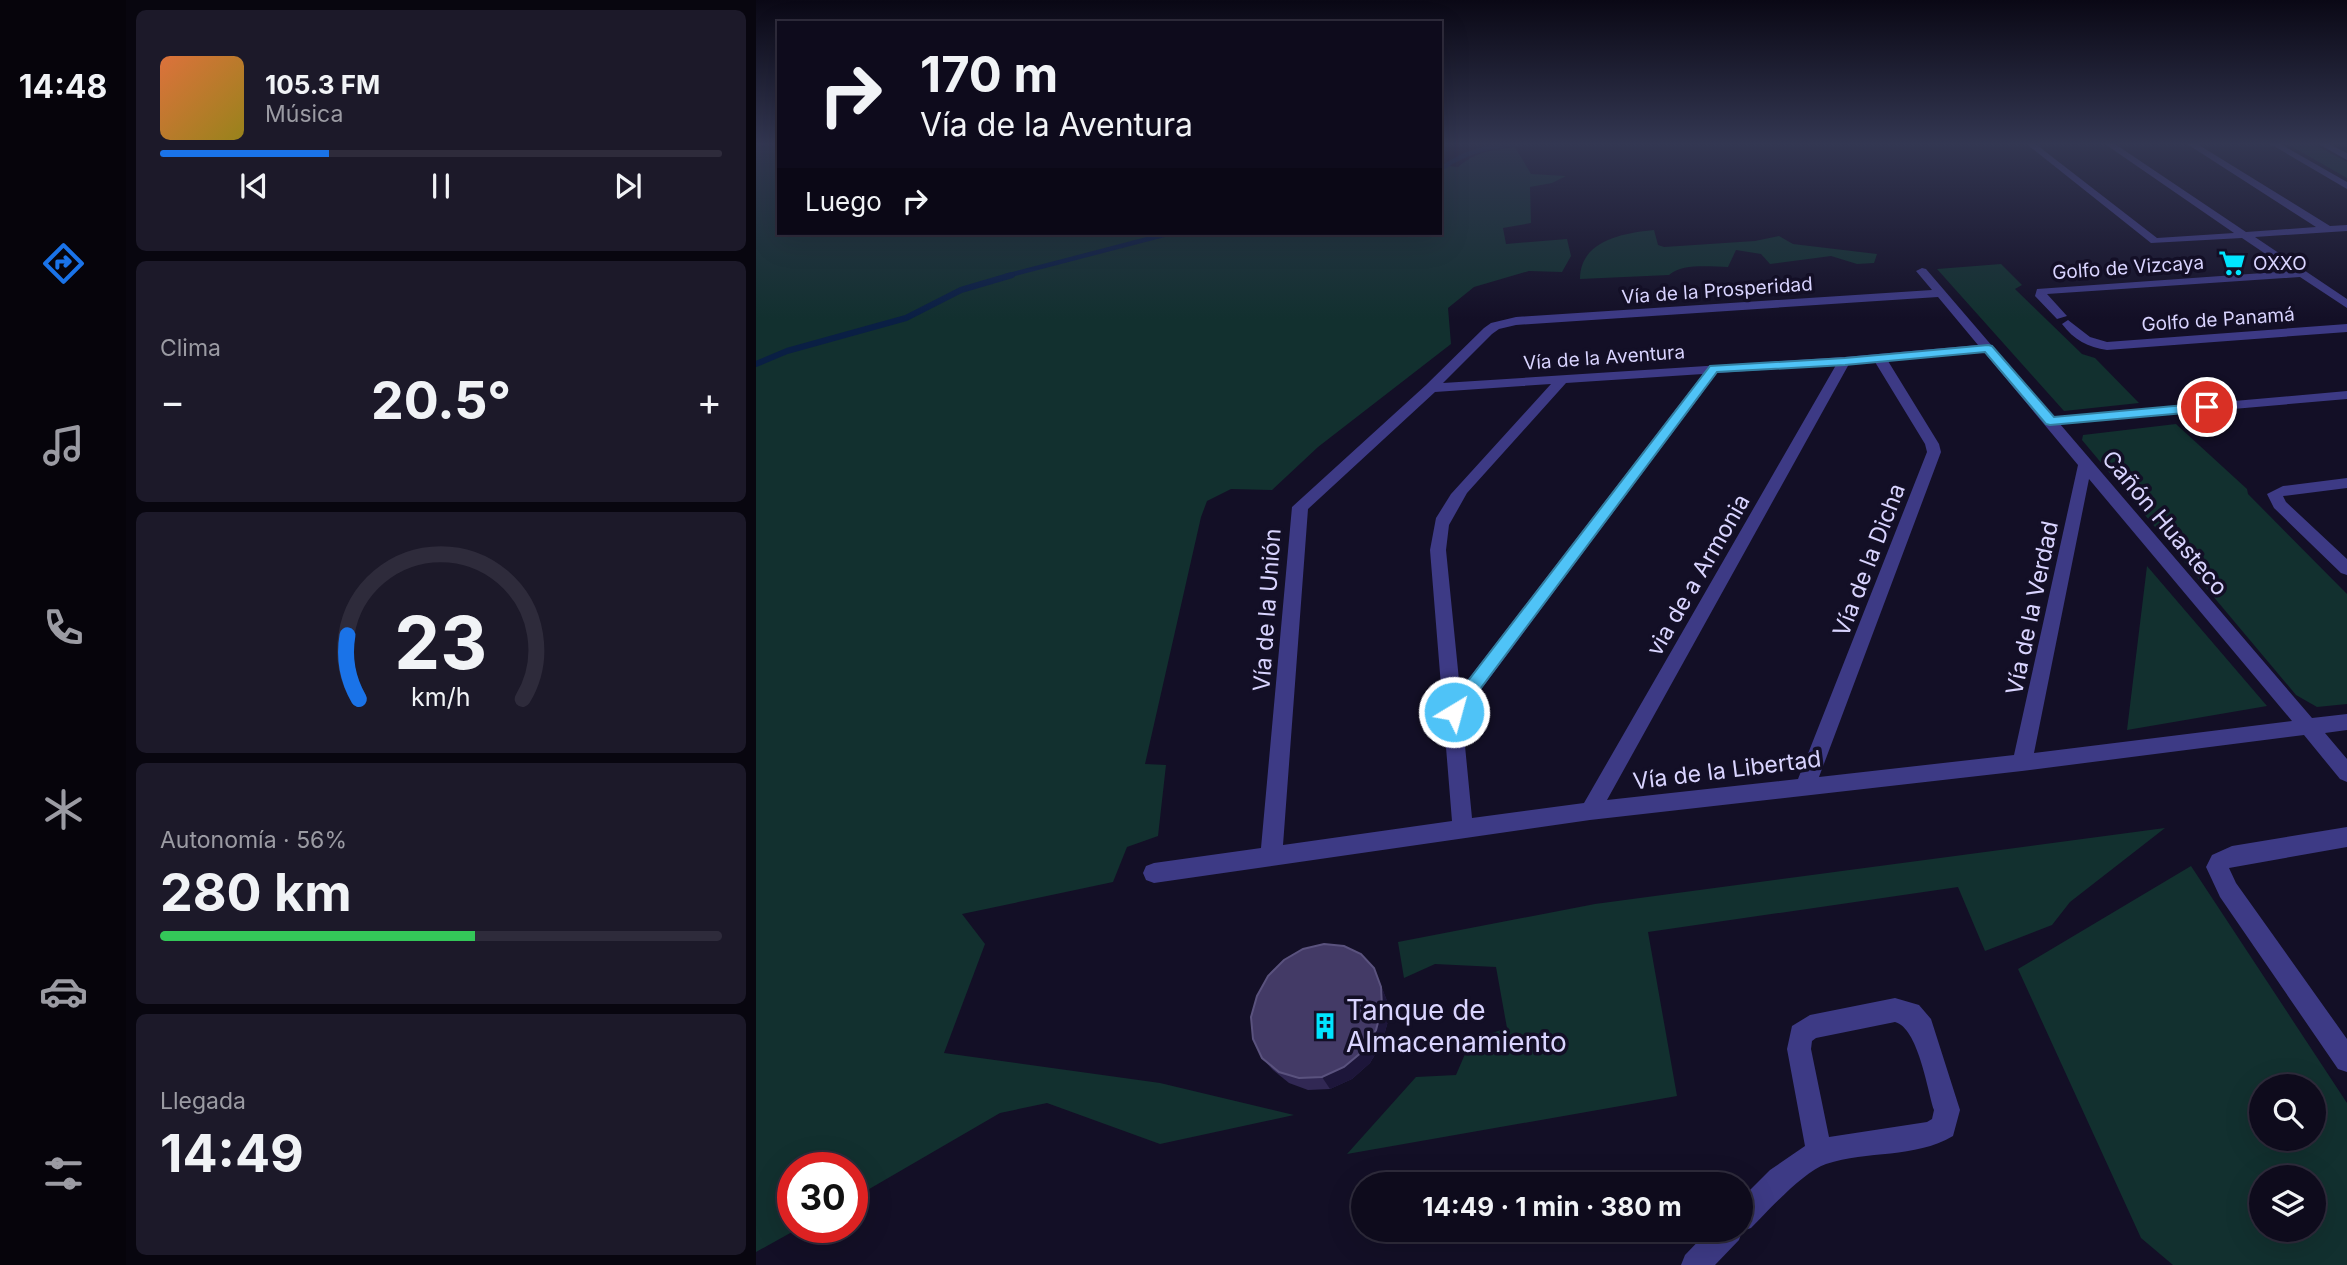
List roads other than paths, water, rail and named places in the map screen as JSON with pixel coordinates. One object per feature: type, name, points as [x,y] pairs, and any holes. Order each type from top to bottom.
[{"type":"street","points":[[2103,201],[2155,242],[2347,228]]},
{"type":"street","points":[[2195,201],[2347,304]]},
{"type":"street","points":[[2282,201],[2327,229]]},
{"type":"street","name":"Cañón Huasteco","points":[[1922,271],[2347,773]]},
{"type":"street","name":"Golfo de Vizcaya","points":[[2092,344],[2079,337],[2041,292],[2302,274]]},
{"type":"street","name":"Vía de la Prosperidad","points":[[1495,326],[1516,321],[1941,293]]},
{"type":"street","name":"Vía de la Unión","points":[[1271,856],[1296,519],[1300,507],[1495,326]]},
{"type":"street","name":"Golfo de Panamá","points":[[2092,344],[2107,346],[2347,328]]},
{"type":"street","name":"Vía de la Aventura","points":[[1431,388],[1880,359],[1988,348]]},
{"type":"street","name":"Vía de la Dicha","points":[[1806,785],[1934,452],[1932,444],[1880,359]]},
{"type":"street","name":"via de a Armonia","points":[[1590,811],[1845,361]]},
{"type":"street","points":[[1454,712],[1714,369]]},
{"type":"street","points":[[1463,829],[1438,550],[1439,528],[1448,508],[1462,490],[1563,379]]},
{"type":"street","points":[[2050,421],[2347,395]]},
{"type":"street","name":"Vía de la Verdad","points":[[2022,763],[2085,464]]},
{"type":"street","points":[[2347,483],[2275,494],[2279,504],[2347,569]]},
{"type":"street","name":"Vía de la Libertad","points":[[1154,873],[1590,811],[2022,763],[2347,722]]},
{"type":"street","points":[[2347,837],[2232,856],[2220,862],[2217,867],[2228,890],[2347,1060]]},
{"type":"street","points":[[1753,1206],[1780,1180],[1819,1152],[1930,1135],[1944,1127],[1947,1110],[1922,1028],[1910,1014],[1895,1010],[1810,1027],[1801,1035],[1799,1049],[1819,1152]]},
{"type":"street","points":[[1688,1265],[1695,1265],[1717,1242]]},
{"type":"waterway","points":[[1006,276],[1163,235]]},
{"type":"waterway","points":[[756,364],[787,351],[906,318],[961,290],[1012,275]]},
{"type":"place","name":"OXXO","points":[[2232,263]]},
{"type":"place","name":"Tanque de Almacenamiento","points":[[1325,1026]]}]
